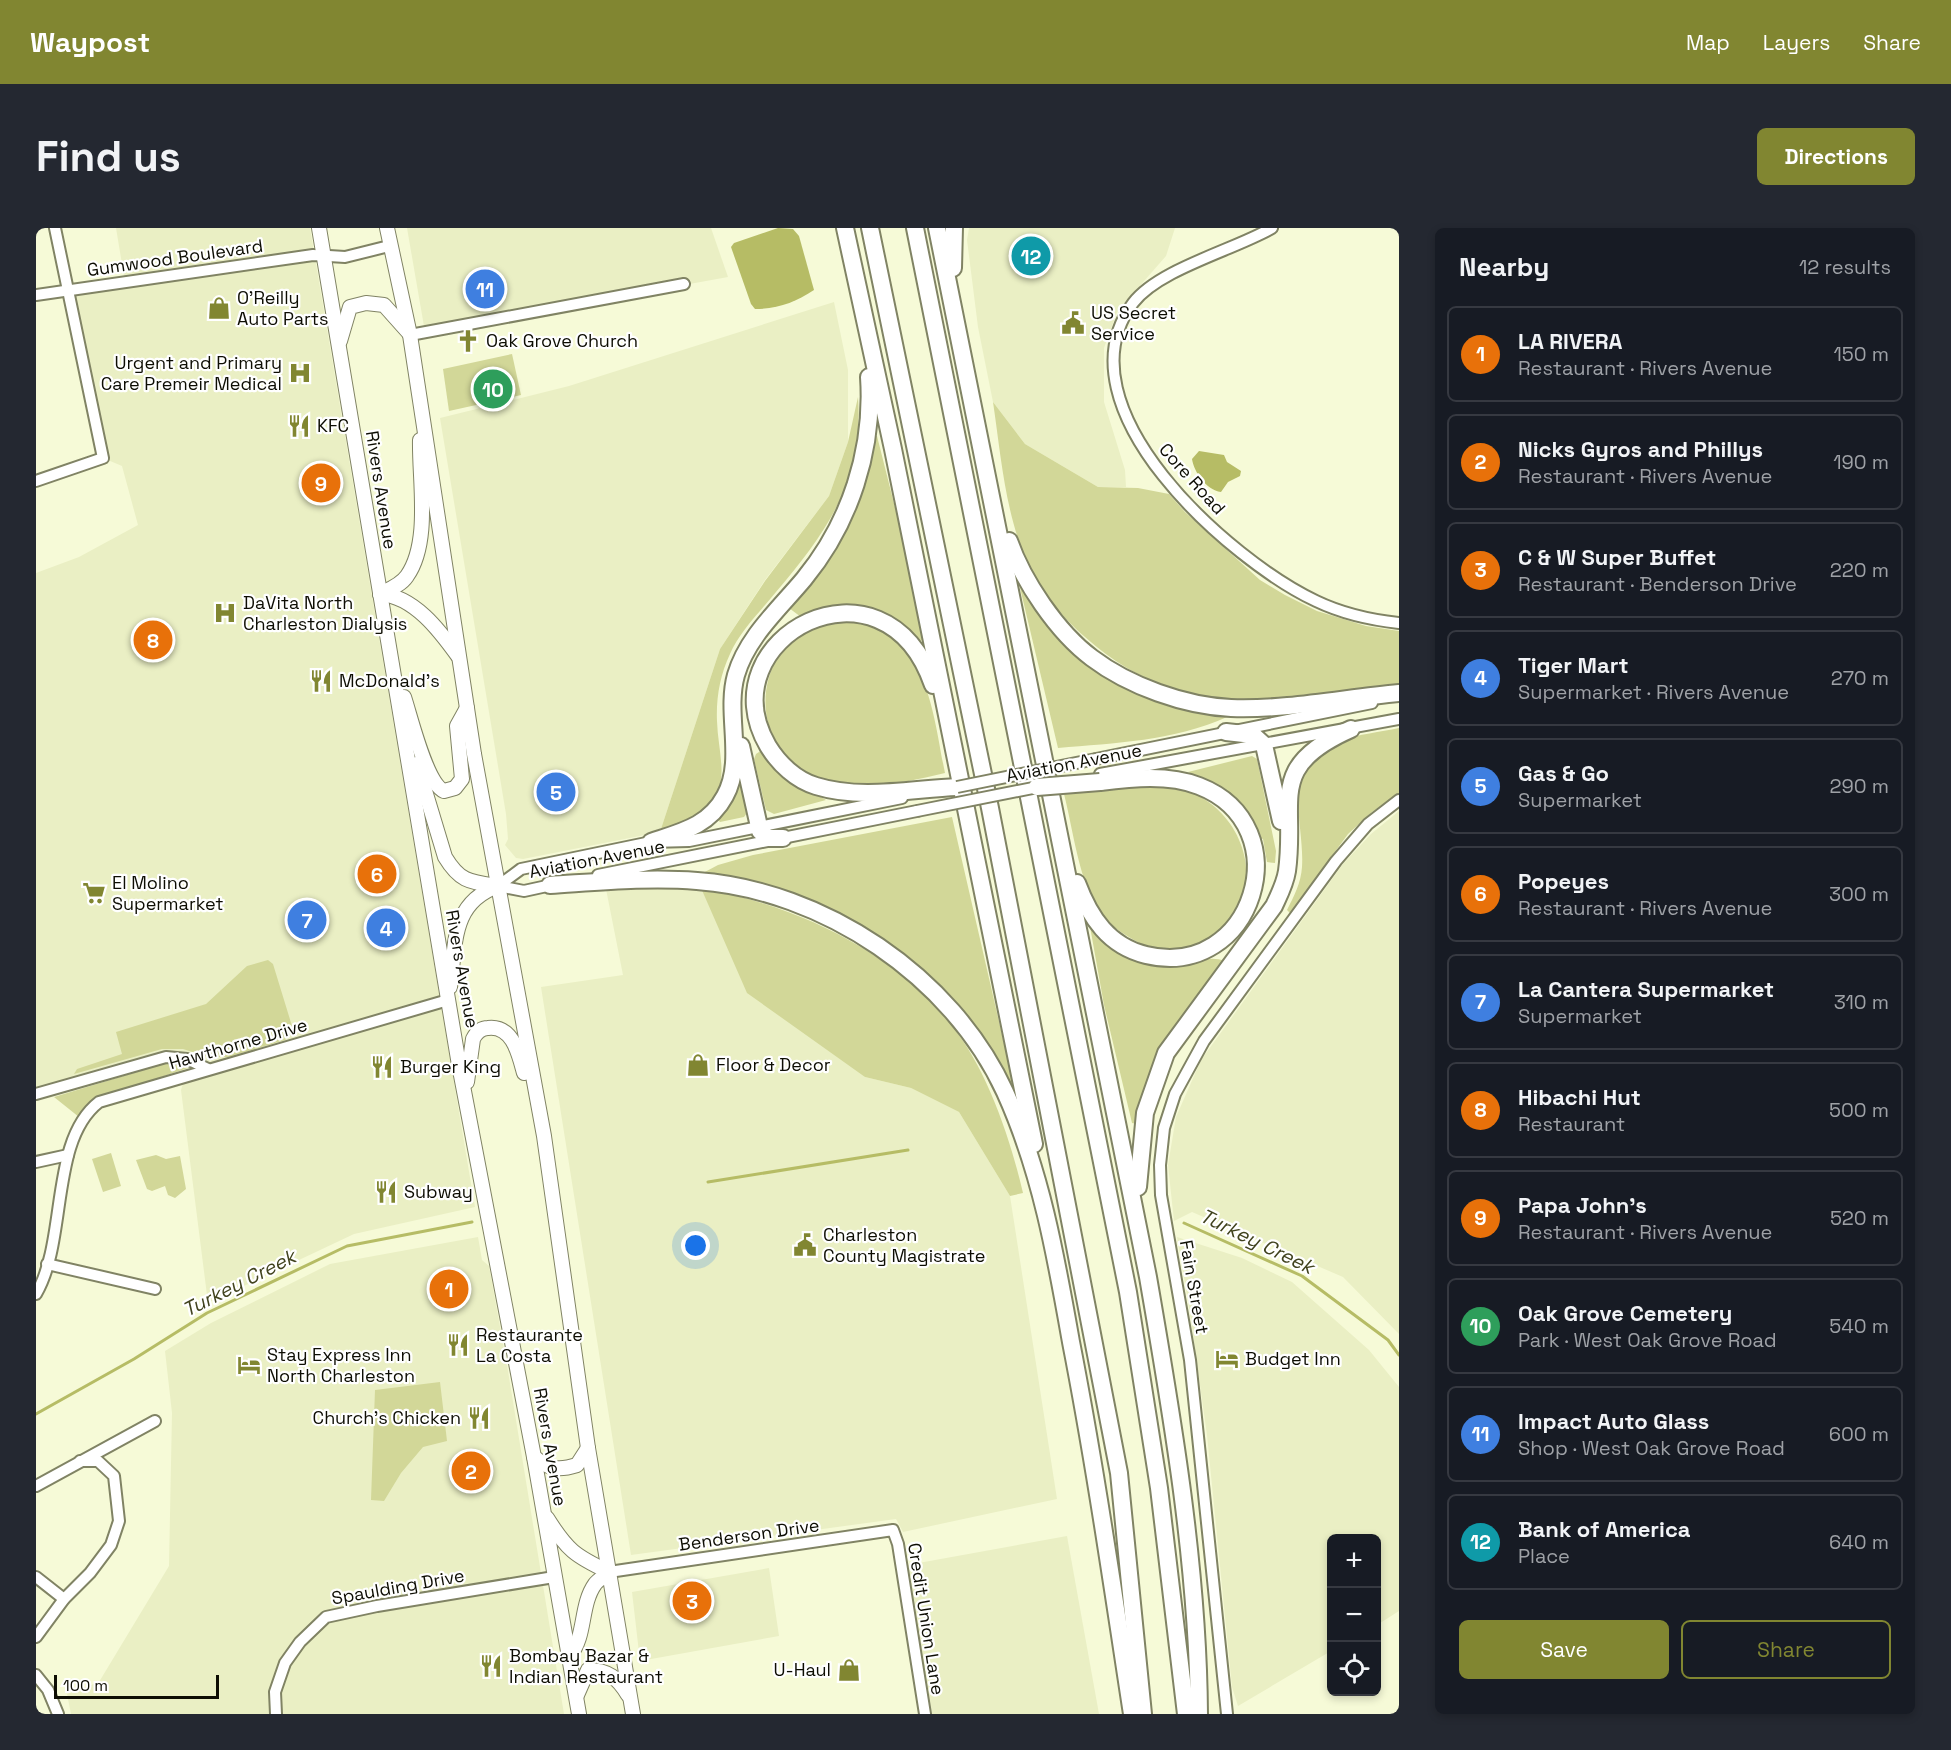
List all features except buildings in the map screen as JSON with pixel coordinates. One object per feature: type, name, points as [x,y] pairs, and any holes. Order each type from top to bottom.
[{"type":"highway","points":[[844,228],[959,769],[1053,1243],[1109,1560],[1132,1714]]},
{"type":"highway","points":[[870,228],[990,808],[1119,1473],[1143,1714]]},
{"type":"highway","points":[[915,228],[1120,1248],[1157,1477],[1186,1714]]},
{"type":"highway","points":[[937,228],[1148,1277],[1164,1369],[1187,1542],[1197,1644],[1199,1714]]},
{"type":"highway","points":[[954,228],[953,276],[964,361]]},
{"type":"highway","points":[[651,842],[693,829],[706,820],[729,789],[734,765],[736,675],[750,645],[805,578],[830,541],[857,481],[867,437],[870,387],[855,275]]},
{"type":"highway","points":[[984,458],[1005,529],[1024,577],[1062,627],[1091,658],[1151,690],[1192,703],[1215,707],[1256,708],[1399,693]]},
{"type":"highway","points":[[957,787],[914,793],[863,793],[818,787],[784,767],[761,733],[757,712],[760,672],[769,655],[792,630],[807,621],[838,613],[876,618],[891,624],[922,655],[959,769]]},
{"type":"highway","points":[[734,713],[758,827],[768,838],[783,838]]},
{"type":"highway","points":[[1148,1277],[1137,1174],[1145,1113],[1166,1053],[1274,906],[1287,872],[1289,788],[1298,769],[1308,754],[1321,743],[1351,729]]},
{"type":"highway","points":[[1226,732],[1253,735],[1264,745],[1287,845]]},
{"type":"highway","points":[[1037,787],[1100,778],[1137,778],[1185,782],[1209,790],[1233,809],[1252,839],[1256,880],[1246,911],[1225,937],[1204,951],[1169,957],[1145,955],[1115,941],[1092,918],[1084,901],[1052,801]]},
{"type":"highway","points":[[550,885],[646,879],[724,884],[807,909],[846,927],[890,954],[950,1011],[994,1072],[1004,1090],[1030,1158],[1053,1243]]},
{"type":"main road","name":"Rivers Avenue","points":[[319,228],[448,1000],[534,1456],[579,1714]]},
{"type":"main road","name":"Rivers Avenue","points":[[387,228],[389,246],[410,335],[467,708],[544,1136],[588,1448],[633,1714]]},
{"type":"main road","points":[[339,345],[350,307],[366,303],[384,305],[410,335]]},
{"type":"main road","points":[[380,594],[407,577],[415,560],[421,537],[422,411]]},
{"type":"main road","points":[[380,594],[402,600],[426,617],[459,658]]},
{"type":"main road","points":[[391,655],[429,774],[437,788],[444,791],[455,788],[462,779],[457,726],[467,708]]},
{"type":"main road","points":[[400,714],[435,818],[445,857],[455,873],[468,882],[498,886]]},
{"type":"main road","points":[[448,1000],[455,932],[460,920],[479,896],[498,886]]},
{"type":"main road","points":[[466,1099],[470,1054],[475,1034],[486,1028],[501,1030],[509,1036],[517,1050],[544,1136]]},
{"type":"main road","points":[[534,1456],[549,1468],[564,1469],[577,1465],[588,1448]]},
{"type":"main road","points":[[543,1512],[565,1546],[584,1560],[609,1572],[595,1584],[580,1626],[578,1646],[570,1655]]},
{"type":"main road","points":[[576,1698],[588,1670],[600,1670],[611,1674],[622,1684],[631,1700]]},
{"type":"street","points":[[36,481],[103,458],[69,290],[63,278],[55,228]]},
{"type":"street","name":"Core Road","points":[[1272,228],[1245,243],[1157,282],[1139,296],[1120,328],[1113,357],[1120,398],[1140,445],[1155,466],[1198,513],[1257,565],[1317,602],[1362,617],[1399,623]]},
{"type":"street","name":"Gumwood Boulevard","points":[[36,295],[313,255],[345,257],[389,246]]},
{"type":"street","points":[[410,335],[684,284]]},
{"type":"street","name":"Aviation Avenue","points":[[957,787],[1399,698]]},
{"type":"street","name":"Aviation Avenue","points":[[1100,778],[1399,719]]},
{"type":"street","name":"Aviation Avenue","points":[[498,886],[524,891],[1037,787]]},
{"type":"street","name":"Aviation Avenue","points":[[498,886],[521,868],[651,842],[689,841],[914,793]]},
{"type":"street","name":"Fain Street","points":[[1227,1714],[1190,1360],[1161,1195],[1160,1165],[1164,1128],[1174,1094],[1204,1041],[1347,848],[1368,824],[1399,800]]},
{"type":"street","name":"Hawthorne Drive","points":[[36,1294],[42,1283],[60,1213],[68,1155],[75,1131],[86,1112],[99,1102],[448,1000]]},
{"type":"street","points":[[36,1094],[166,1057],[187,1059],[208,1070]]},
{"type":"street","points":[[36,1162],[68,1155]]},
{"type":"street","points":[[47,1264],[155,1289]]},
{"type":"street","points":[[36,1486],[155,1421]]},
{"type":"street","points":[[36,1637],[64,1599],[90,1573],[111,1545],[118,1521],[114,1476],[98,1461],[80,1461]]},
{"type":"street","name":"Benderson Drive","points":[[609,1572],[893,1530]]},
{"type":"street","name":"Credit Union Lane","points":[[893,1530],[898,1544],[925,1714]]},
{"type":"street","points":[[36,1577],[64,1599]]},
{"type":"street","name":"Spaulding Drive","points":[[276,1714],[275,1692],[285,1663],[300,1642],[326,1617],[377,1606],[554,1577]]},
{"type":"street","points":[[36,1675],[48,1690],[58,1714]]},
{"type":"shaded area","points":[[116,228],[310,228],[475,1207],[354,1234],[208,1303],[181,1090],[185,1076],[207,1070],[166,1057],[36,1093],[36,573],[79,557],[138,525],[122,466],[103,458],[69,290],[125,282]]},
{"type":"shaded area","points":[[407,228],[711,228],[728,277],[425,332]]},
{"type":"shaded area","points":[[778,228],[793,229],[799,236],[814,290],[786,304],[755,309],[751,304],[731,247],[734,243]]},
{"type":"shaded area","points":[[969,228],[1175,228],[1166,256],[1117,312],[1104,348],[1104,402],[1125,470],[1126,487],[1098,487],[1025,444],[993,402],[978,327],[967,240]]},
{"type":"shaded area","points":[[834,302],[848,370],[848,442],[829,496],[765,580],[720,649],[660,832],[523,859],[516,858],[505,845],[508,839],[506,814],[440,418],[569,386]]},
{"type":"shaded area","points":[[512,354],[521,395],[449,411],[443,369]]},
{"type":"shaded area","points":[[858,397],[855,454],[838,503],[811,548],[739,637],[724,670],[717,704],[722,770],[718,793],[712,804],[698,817],[660,832],[720,649],[765,581],[829,496],[848,442]]},
{"type":"shaded area","points":[[993,402],[1025,444],[1098,487],[1138,488],[1169,494],[1185,512],[1260,580],[1285,595],[1317,611],[1366,626],[1399,631],[1399,685],[1314,696],[1234,699],[1196,694],[1158,683],[1122,665],[1068,621],[1045,593],[1027,562],[1009,504]]},
{"type":"shaded area","points":[[874,436],[877,436],[908,559],[924,640],[919,641],[892,620],[864,607],[834,606],[801,617],[789,608]]},
{"type":"shaded area","points":[[1199,451],[1224,455],[1227,462],[1241,471],[1240,476],[1228,482],[1221,492],[1210,488],[1198,475],[1193,464],[1192,459]]},
{"type":"shaded area","points":[[1017,575],[1066,643],[1205,713],[1227,717],[1186,731],[1144,740],[1058,748]]},
{"type":"shaded area","points":[[839,621],[871,625],[891,636],[906,651],[926,688],[945,773],[877,785],[843,783],[810,774],[791,761],[777,744],[768,724],[766,703],[768,681],[776,661],[789,643],[808,629]]},
{"type":"shaded area","points":[[1399,728],[1399,793],[1372,812],[1348,834],[1290,913],[1287,910],[1297,889],[1302,867],[1298,796],[1301,779],[1308,765],[1320,752],[1340,741]]},
{"type":"shaded area","points":[[762,750],[826,800],[774,814],[766,810],[754,759],[756,754]]},
{"type":"shaded area","points":[[1252,756],[1257,759],[1276,851],[1275,863],[1267,862],[1263,839],[1260,838],[1239,806],[1222,790],[1188,772]]},
{"type":"shaded area","points":[[740,777],[747,813],[744,817],[720,822],[717,819],[729,805]]},
{"type":"shaded area","points":[[1103,788],[1170,788],[1195,794],[1222,814],[1240,842],[1245,859],[1246,875],[1245,892],[1239,909],[1225,928],[1193,947],[1155,951],[1110,924],[1092,899],[1077,855],[1064,794]]},
{"type":"shaded area","points":[[1399,811],[1399,1334],[1343,1277],[1192,1212],[1174,1221],[1168,1165],[1176,1117],[1201,1060],[1343,864],[1371,834]]},
{"type":"shaded area","points":[[952,817],[1014,1087],[1010,1088],[900,954],[722,878],[703,873],[718,865],[753,855]]},
{"type":"shaded area","points":[[657,884],[701,888],[865,1077],[911,1088],[959,1112],[1010,1196],[1057,1499],[903,1532],[896,1519],[631,1555],[541,987],[623,975],[606,889]]},
{"type":"shaded area","points":[[701,888],[736,896],[804,918],[868,952],[898,972],[925,996],[962,1040],[985,1081],[1004,1126],[1023,1193],[1010,1196],[959,1112],[911,1088],[865,1077],[747,993]]},
{"type":"shaded area","points":[[1089,921],[1106,942],[1117,950],[1153,965],[1180,965],[1208,959],[1225,961],[1160,1058],[1142,1101],[1136,1124],[1132,1123],[1104,1005]]},
{"type":"shaded area","points":[[268,960],[273,964],[292,1026],[291,1034],[285,1040],[228,1057],[208,1057],[183,1049],[162,1049],[74,1074],[77,1069],[122,1054],[116,1032],[206,1004],[247,966]]},
{"type":"shaded area","points":[[178,1063],[188,1068],[105,1096],[79,1117],[54,1097],[163,1064]]},
{"type":"shaded area","points":[[111,1153],[121,1186],[103,1192],[92,1159]]},
{"type":"shaded area","points":[[156,1155],[166,1159],[180,1156],[186,1189],[175,1198],[168,1195],[165,1186],[152,1191],[147,1189],[136,1160]]},
{"type":"shaded area","points":[[478,1237],[482,1260],[489,1266],[507,1365],[564,1714],[71,1714],[67,1694],[99,1682],[169,1566],[172,1413],[165,1351],[211,1323],[330,1264]]},
{"type":"shaded area","points":[[1177,1237],[1242,1258],[1292,1282],[1369,1350],[1399,1387],[1399,1611],[1381,1622],[1381,1534],[1327,1534],[1327,1653],[1238,1706],[1232,1687],[1207,1435]]},
{"type":"shaded area","points":[[440,1382],[447,1441],[423,1447],[401,1473],[384,1501],[371,1500],[375,1390]]},
{"type":"shaded area","points":[[1067,1536],[1099,1714],[929,1714],[902,1566]]},
{"type":"shaded area","points":[[769,1568],[779,1636],[640,1661],[632,1592]]},
{"type":"waterway","name":"Turkey Creek","points":[[708,1182],[908,1150]]},
{"type":"waterway","name":"Turkey Creek","points":[[36,1414],[134,1359],[207,1313],[347,1246],[472,1222]]},
{"type":"waterway","name":"Turkey Creek","points":[[1184,1223],[1302,1276],[1388,1340],[1399,1355]]},
{"type":"place","name":"Bank of America","points":[[1031,256]]},
{"type":"place","name":"Impact Auto Glass","points":[[485,289]]},
{"type":"place","name":"O'Reilly Auto Parts","points":[[219,308]]},
{"type":"place","name":"US Secret Service","points":[[1073,323]]},
{"type":"place","name":"Oak Grove Church","points":[[468,341]]},
{"type":"place","name":"Urgent and Primary Care Premeir Medical","points":[[300,373]]},
{"type":"place","name":"Oak Grove Cemetery","points":[[493,389]]},
{"type":"place","name":"KFC","points":[[299,426]]},
{"type":"place","name":"Papa John's","points":[[321,483]]},
{"type":"place","name":"DaVita North Charleston Dialysis","points":[[225,613]]},
{"type":"place","name":"Hibachi Hut","points":[[153,640]]},
{"type":"place","name":"McDonald's","points":[[321,681]]},
{"type":"place","name":"Gas & Go","points":[[556,792]]},
{"type":"place","name":"Popeyes","points":[[377,874]]},
{"type":"place","name":"El Molino Supermarket","points":[[94,893]]},
{"type":"place","name":"La Cantera Supermarket","points":[[307,920]]},
{"type":"place","name":"Tiger Mart","points":[[386,928]]},
{"type":"place","name":"Floor & Decor","points":[[698,1065]]},
{"type":"place","name":"Burger King","points":[[382,1067]]},
{"type":"place","name":"Subway","points":[[386,1192]]},
{"type":"place","name":"Charleston County Magistrate","points":[[805,1245]]},
{"type":"place","name":"LA RIVERA","points":[[449,1289]]},
{"type":"place","name":"Restaurante La Costa","points":[[458,1345]]},
{"type":"place","name":"Budget Inn","points":[[1227,1359]]},
{"type":"place","name":"Stay Express Inn North Charleston","points":[[249,1365]]},
{"type":"place","name":"Church's Chicken","points":[[479,1418]]},
{"type":"place","name":"Nicks Gyros and Phillys","points":[[471,1471]]},
{"type":"place","name":"C & W Super Buffet","points":[[692,1601]]},
{"type":"place","name":"Bombay Bazar & Indian Restaurant","points":[[491,1666]]},
{"type":"place","name":"U-Haul","points":[[849,1670]]}]
